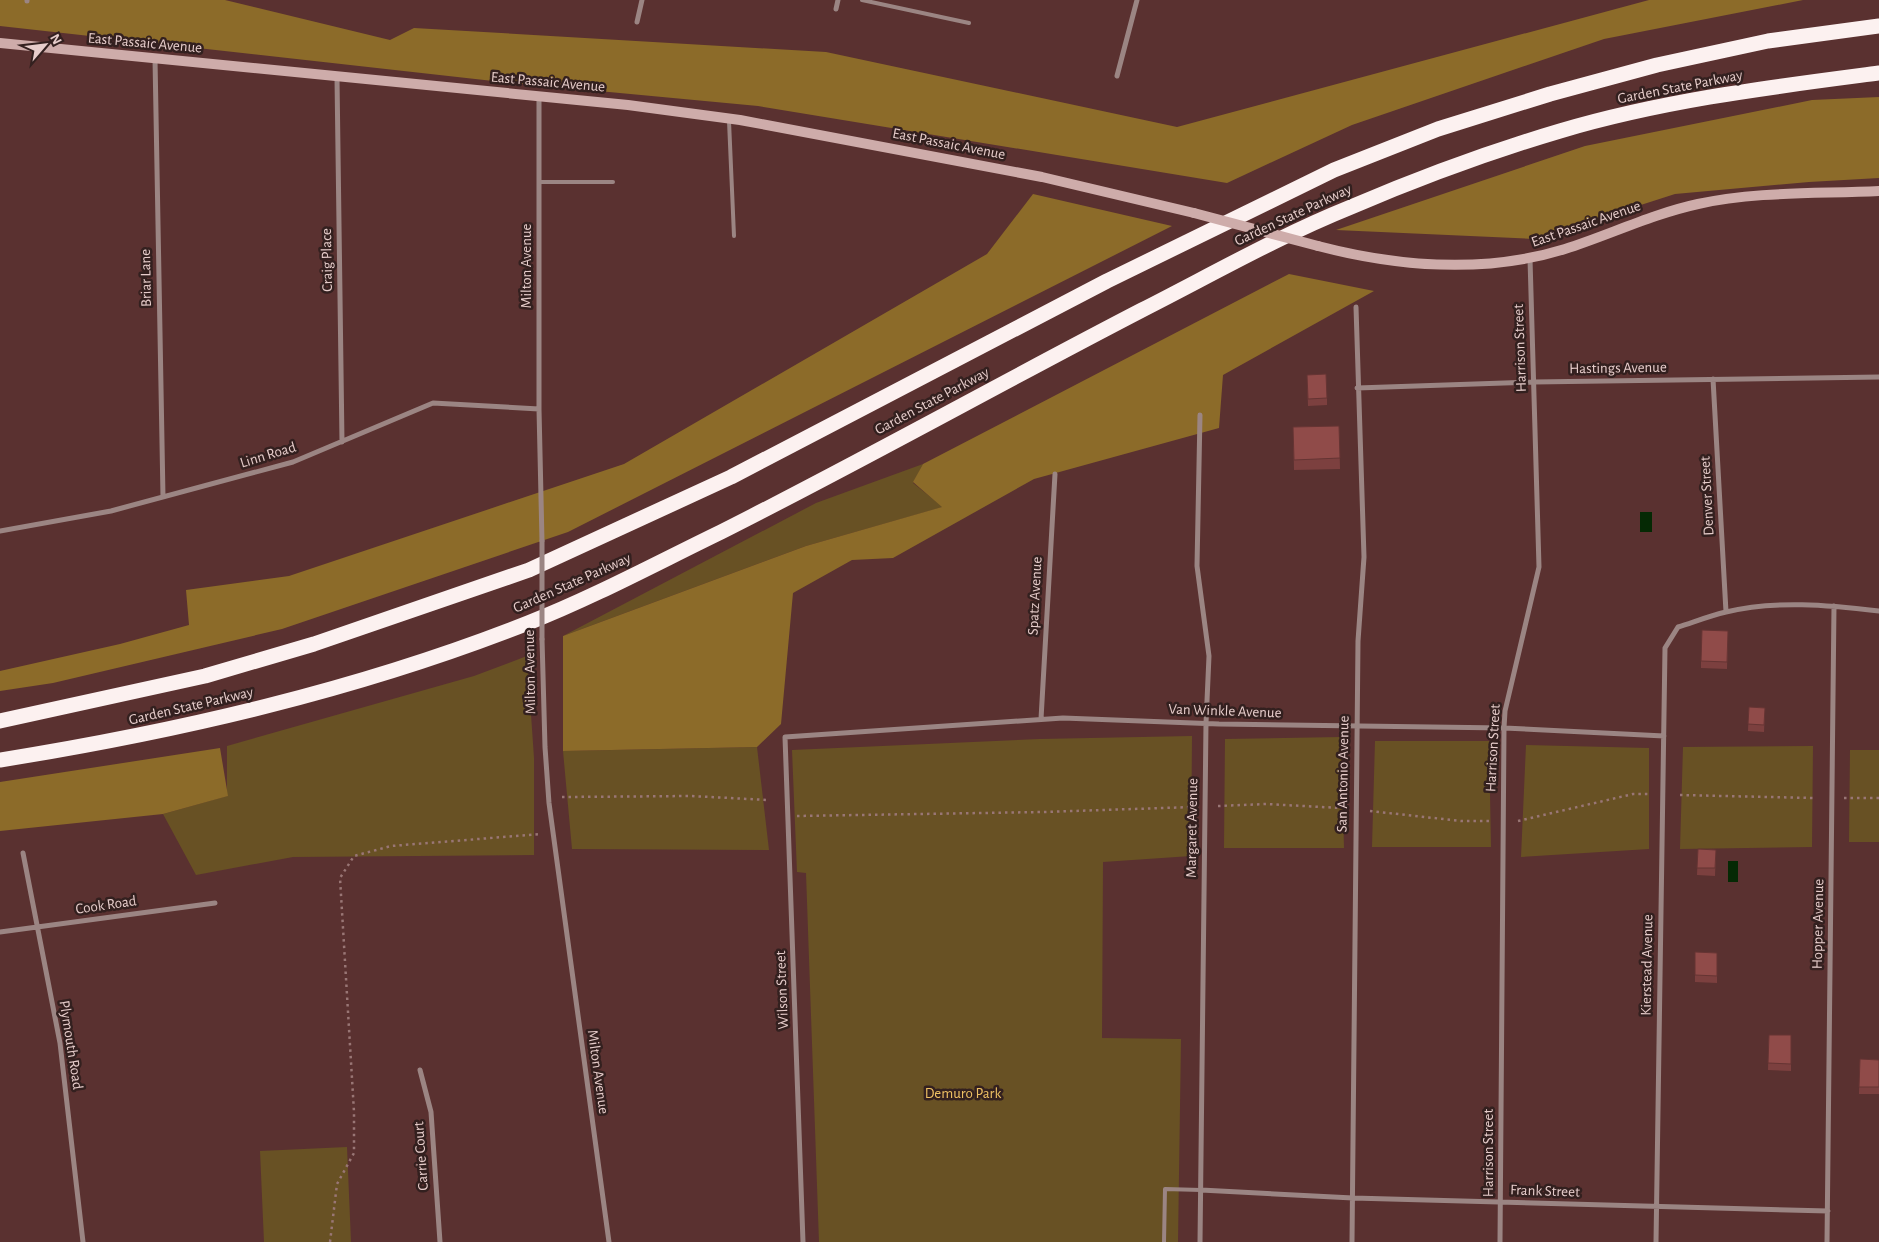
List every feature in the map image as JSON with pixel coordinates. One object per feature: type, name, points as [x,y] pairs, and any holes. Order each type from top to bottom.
[{"type":"highway","name":"Garden State Parkway","points":[[0,721],[205,676],[314,644],[529,570],[731,478],[1108,282],[1334,170],[1438,129],[1550,94],[1656,64],[1768,41],[1879,26]]},
{"type":"highway","name":"Garden State Parkway","points":[[0,760],[88,746],[315,695],[424,661],[532,621],[639,572],[740,522],[1244,257],[1346,208],[1454,166],[1562,130],[1672,104],[1785,85],[1879,73]]},
{"type":"main road","name":"East Passaic Avenue","points":[[0,43],[337,78],[628,105],[729,118],[1042,177],[1194,213],[1363,257],[1438,265],[1488,264],[1530,259],[1697,204],[1734,198],[1879,191]]},
{"type":"street","points":[[637,22],[642,0]]},
{"type":"street","points":[[836,9],[838,0]]},
{"type":"street","points":[[1117,76],[1137,0]]},
{"type":"street","name":"Briar Lane","points":[[155,58],[163,497]]},
{"type":"street","name":"Craig Place","points":[[337,78],[342,442]]},
{"type":"street","name":"Milton Avenue","points":[[539,96],[539,409],[545,747],[549,803],[609,1242]]},
{"type":"street","name":"Harrison Street","points":[[1500,1242],[1504,728],[1505,711],[1539,567],[1530,259]]},
{"type":"street","name":"San Antonio Avenue","points":[[1352,1242],[1356,726],[1358,641],[1364,557],[1357,388],[1356,308]]},
{"type":"street","name":"Hastings Avenue","points":[[1357,388],[1534,382],[1879,377]]},
{"type":"street","name":"Denver Street","points":[[1713,379],[1726,612]]},
{"type":"street","name":"Linn Road","points":[[0,531],[111,511],[293,462],[433,403],[539,409]]},
{"type":"street","name":"Margaret Avenue","points":[[1200,415],[1197,566],[1209,656],[1206,724],[1200,1242]]},
{"type":"street","name":"Spatz Avenue","points":[[1041,719],[1055,474]]},
{"type":"street","points":[[1726,612],[1766,606],[1834,606],[1879,611]]},
{"type":"street","name":"Hopper Avenue","points":[[1827,1242],[1834,606]]},
{"type":"street","name":"Kierstead Avenue","points":[[1656,1242],[1665,648],[1678,627],[1726,612]]},
{"type":"street","name":"Van Winkle Avenue","points":[[785,737],[1063,718],[1206,724],[1504,728],[1664,736]]},
{"type":"street","name":"Wilson Street","points":[[785,737],[803,1242]]},
{"type":"street","name":"Plymouth Road","points":[[23,853],[60,1043],[83,1242]]},
{"type":"street","name":"Cook Road","points":[[0,932],[214,903]]},
{"type":"street","name":"Carrie Court","points":[[420,1070],[431,1112],[440,1242]]},
{"type":"street","name":"Frank Street","points":[[1201,1190],[1353,1198],[1828,1211]]},
{"type":"lane","points":[[862,0],[969,23]]},
{"type":"lane","points":[[729,118],[734,236]]},
{"type":"lane","points":[[539,182],[613,182]]},
{"type":"lane","points":[[1164,1242],[1165,1189],[1201,1190]]},
{"type":"path","points":[[1518,821],[1633,794],[1650,794]]},
{"type":"path","points":[[1680,795],[1813,798]]},
{"type":"path","points":[[562,797],[691,796],[768,800]]},
{"type":"path","points":[[1844,798],[1879,798]]},
{"type":"path","points":[[1218,806],[1266,804],[1340,808]]},
{"type":"path","points":[[788,816],[1043,812],[1193,807]]},
{"type":"path","points":[[1370,811],[1461,821],[1492,821]]},
{"type":"path","points":[[330,1242],[337,1184],[354,1153],[354,1112],[340,878],[354,856],[391,846],[542,834]]},
{"type":"green space","points":[[923,464],[913,483],[943,507],[806,546],[563,636],[816,503]]},
{"type":"green space","points":[[527,656],[534,758],[534,855],[293,857],[196,875],[163,814],[227,796],[227,746],[474,676]]},
{"type":"green space","name":"Demuro Park","points":[[1192,736],[1191,856],[1103,862],[1102,1038],[1181,1039],[1178,1242],[819,1242],[806,873],[797,872],[792,750],[1040,739]]},
{"type":"green space","points":[[1341,737],[1344,848],[1224,848],[1225,739]]},
{"type":"green space","points":[[1375,741],[1489,741],[1491,847],[1372,847]]},
{"type":"green space","points":[[1526,745],[1649,748],[1649,849],[1521,857]]},
{"type":"green space","points":[[1813,746],[1812,847],[1680,849],[1683,747]]},
{"type":"green space","points":[[757,747],[769,850],[572,849],[563,751]]},
{"type":"green space","points":[[1850,750],[1879,750],[1879,842],[1849,842]]},
{"type":"green space","points":[[347,1147],[351,1242],[264,1242],[260,1151]]},
{"type":"shaded area","points":[[0,0],[225,0],[390,40],[414,28],[826,52],[1177,127],[1649,0],[1803,0],[1604,39],[1352,125],[1227,183],[758,106],[502,82],[0,26]]},
{"type":"shaded area","points":[[1879,97],[1879,178],[1675,194],[1535,239],[1336,230],[1585,146],[1812,100]]},
{"type":"shaded area","points":[[1033,194],[1172,226],[568,532],[282,629],[53,683],[0,691],[0,671],[120,644],[189,625],[186,590],[289,576],[624,464],[987,254]]},
{"type":"shaded area","points":[[1289,274],[1374,291],[1223,375],[1219,428],[1034,479],[893,558],[852,560],[793,593],[781,724],[757,747],[563,751],[563,636],[806,546],[942,507],[913,482],[923,464]]},
{"type":"shaded area","points":[[1640,512],[1652,512],[1652,532],[1640,532]]},
{"type":"shaded area","points":[[220,748],[228,796],[163,814],[0,831],[0,782]]},
{"type":"shaded area","points":[[1728,861],[1738,861],[1738,882],[1728,882]]},
{"type":"building","points":[[1326,374],[1327,398],[1308,399],[1307,375]]},
{"type":"building","points":[[1339,426],[1340,458],[1294,460],[1293,427]]},
{"type":"building","points":[[1702,630],[1728,631],[1727,662],[1701,661]]},
{"type":"building","points":[[1749,707],[1765,708],[1764,725],[1748,724]]},
{"type":"building","points":[[1698,849],[1716,850],[1715,868],[1697,868]]},
{"type":"building","points":[[1695,952],[1717,953],[1717,976],[1695,975]]},
{"type":"building","points":[[1769,1035],[1791,1035],[1791,1064],[1768,1063]]},
{"type":"building","points":[[1860,1059],[1879,1060],[1879,1087],[1859,1087]]}]
